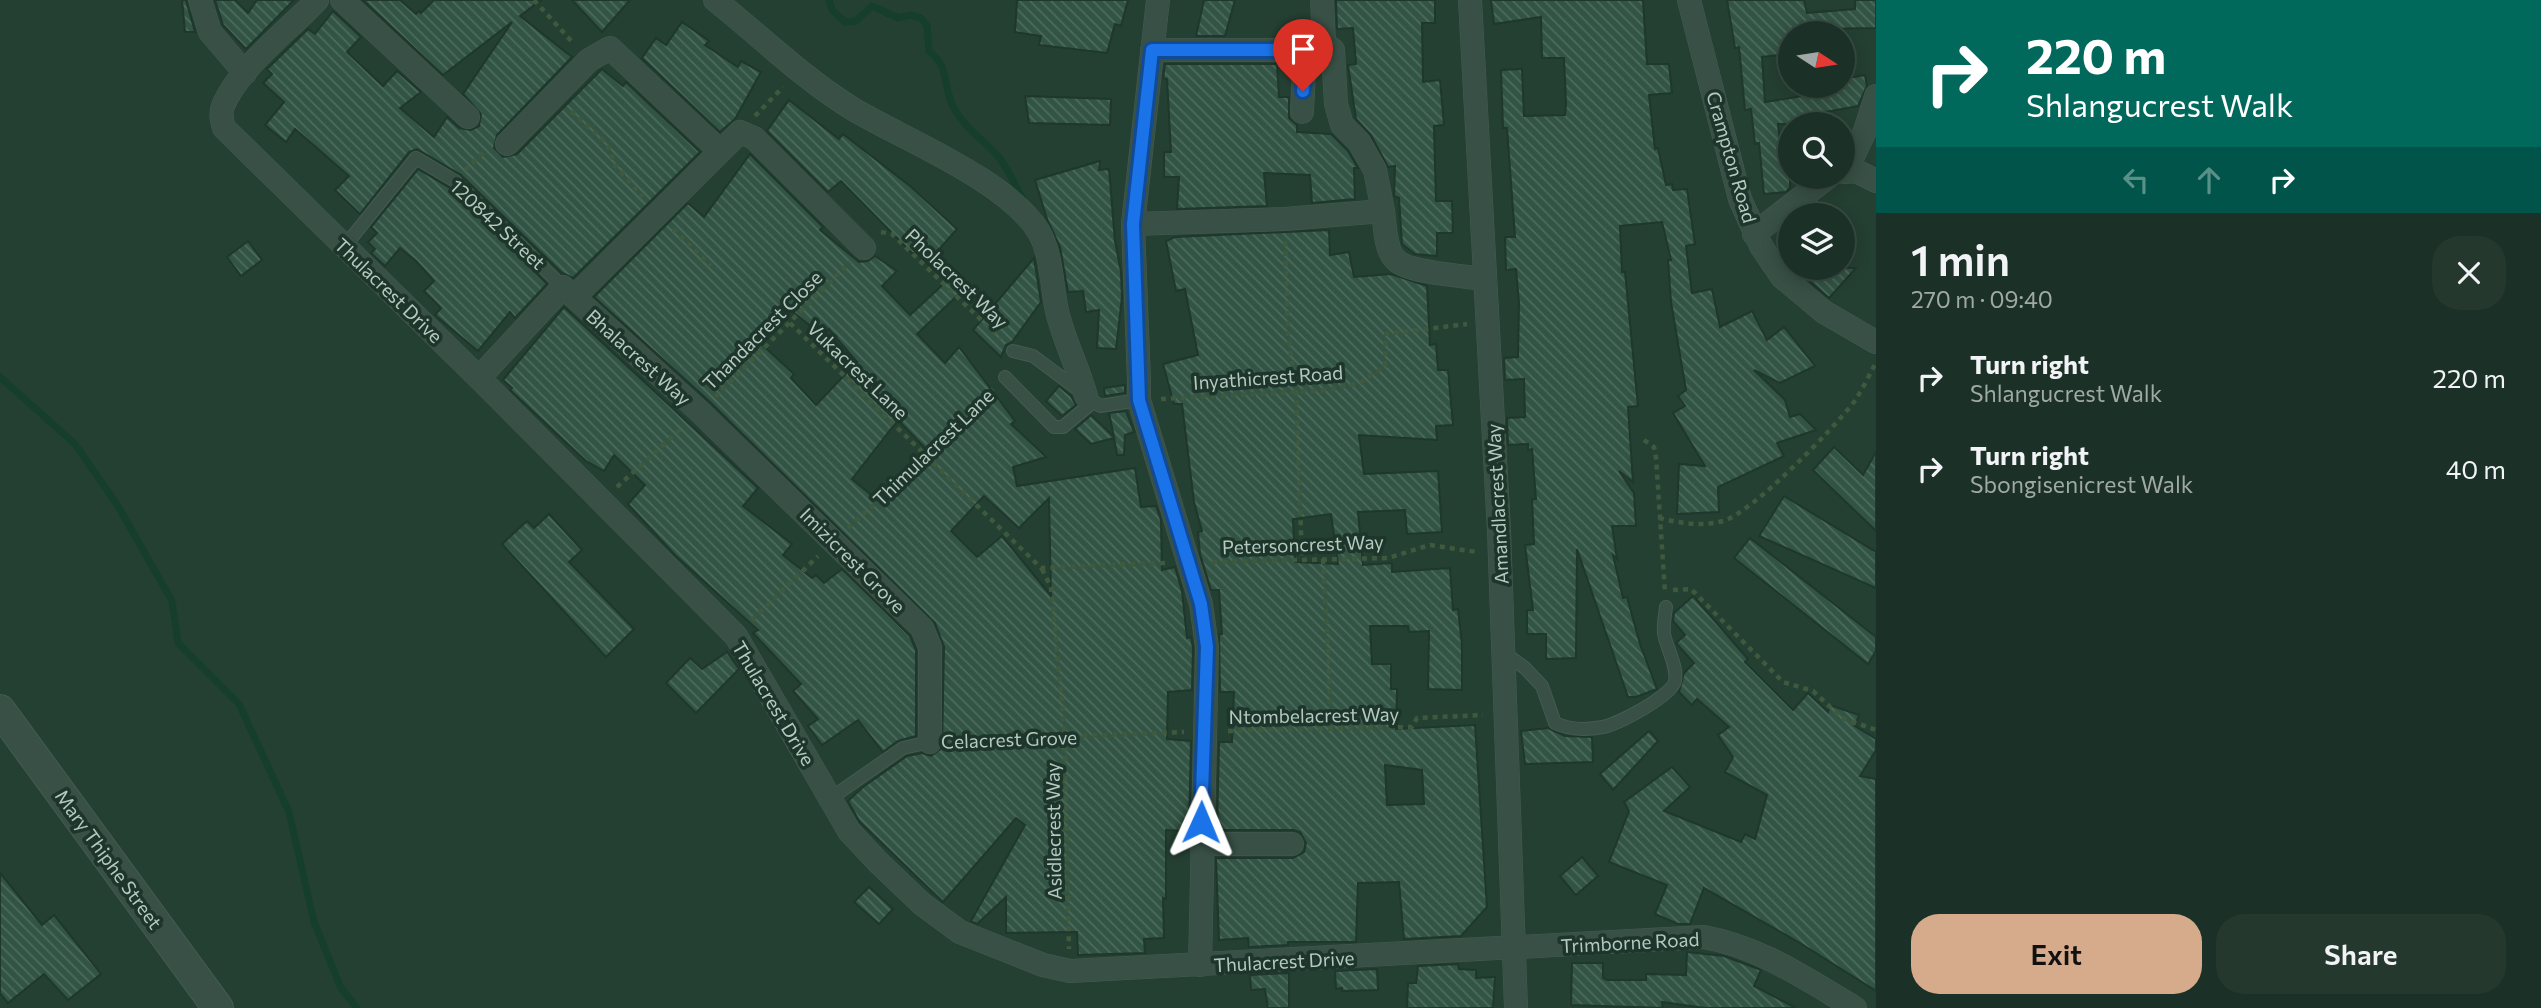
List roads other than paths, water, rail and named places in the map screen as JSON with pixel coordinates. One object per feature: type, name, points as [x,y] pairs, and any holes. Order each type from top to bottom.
[{"type":"street","points":[[200,0],[210,32],[245,73]]},
{"type":"street","name":"Thulacrest Drive","points":[[317,0],[245,73],[224,104],[224,128],[479,378],[736,636],[849,831],[922,904],[960,932],[1043,965],[1070,971],[1514,948]]},
{"type":"street","points":[[342,0],[468,117]]},
{"type":"street","points":[[715,0],[853,108],[922,144],[994,189],[1025,214],[1040,234],[1049,260],[1058,316],[1090,399]]},
{"type":"street","points":[[1158,0],[1133,224],[1139,400],[1201,604],[1207,647],[1200,844],[1200,965]]},
{"type":"street","points":[[1302,112],[1321,0]]},
{"type":"street","name":"Amandlacrest Way","points":[[1470,0],[1500,550],[1516,1008]]},
{"type":"street","name":"Crampton Road","points":[[1689,0],[1740,199],[1754,234],[1782,277],[1824,312],[1876,342]]},
{"type":"street","points":[[1152,50],[1315,46],[1332,50],[1336,104],[1342,125],[1359,142],[1376,170],[1391,254],[1395,261],[1404,266],[1485,279]]},
{"type":"street","points":[[506,144],[552,94],[606,48],[616,51],[720,150]]},
{"type":"street","points":[[1855,147],[1865,131],[1876,96]]},
{"type":"street","name":"Bhalacrest Way","points":[[699,412],[568,292],[658,214],[740,132],[751,135],[871,240]]},
{"type":"street","points":[[1855,171],[1876,181]]},
{"type":"street","points":[[1754,234],[1817,189]]},
{"type":"street","points":[[1133,224],[1291,218],[1383,211]]},
{"type":"street","points":[[479,378],[568,292]]},
{"type":"street","name":"Imizicrest Grove","points":[[699,412],[834,540],[927,636],[930,742]]},
{"type":"street","name":"Mary Thiphe Street","points":[[0,709],[218,1008]]},
{"type":"street","points":[[1200,844],[1292,844]]},
{"type":"street","name":"Trimborne Road","points":[[1514,948],[1704,937],[1732,942],[1760,953],[1855,1008]]},
{"type":"lane","name":"120842 Street","points":[[344,247],[416,158],[454,181],[568,292]]},
{"type":"lane","points":[[1013,351],[1034,356],[1090,399],[1109,407],[1139,400]]},
{"type":"lane","points":[[1005,377],[1054,428],[1063,427],[1090,399]]},
{"type":"lane","points":[[1503,652],[1525,668],[1542,686],[1555,723],[1577,729],[1605,727],[1640,710],[1671,690],[1675,683],[1676,671],[1664,631],[1666,607]]},
{"type":"lane","name":"Celacrest Grove","points":[[831,798],[882,760],[903,748],[930,742]]},
{"type":"waterway","points":[[829,0],[832,10],[845,22],[856,21],[872,6],[898,18],[910,15],[921,18],[927,26],[929,51],[943,69],[949,97],[956,112],[1000,159],[1024,201]]},
{"type":"waterway","points":[[0,377],[75,444],[118,506],[172,601],[178,643],[239,704],[289,812],[314,922],[341,988],[357,1008]]}]
